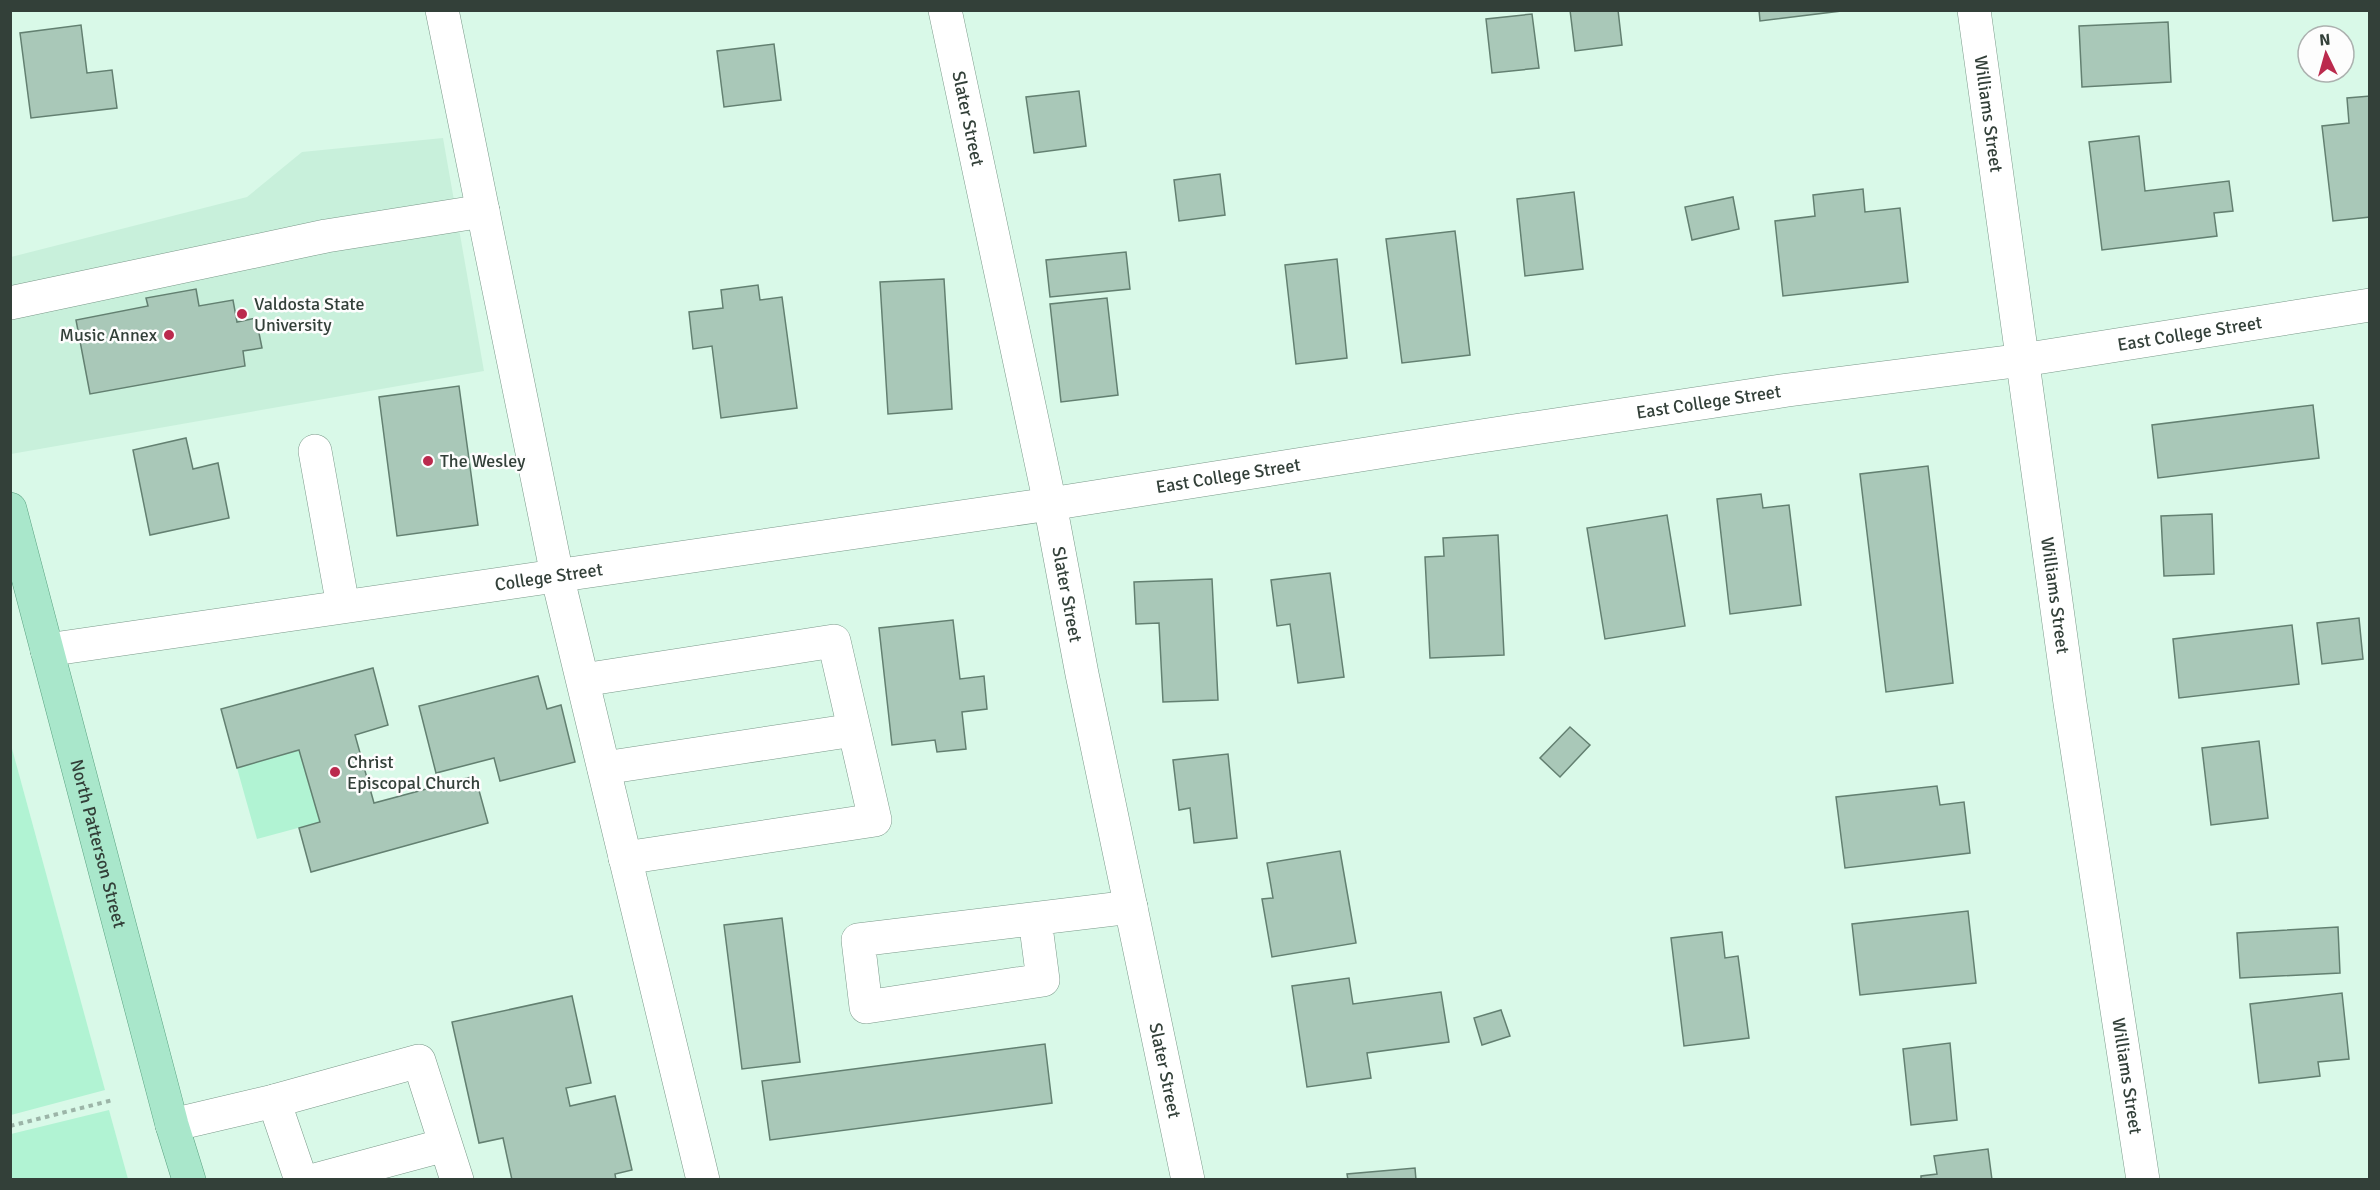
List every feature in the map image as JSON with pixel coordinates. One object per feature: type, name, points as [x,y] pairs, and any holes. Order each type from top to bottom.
[{"type":"main road","name":"North Patterson Street","points":[[10,509],[172,1125],[189,1179]]},
{"type":"street","points":[[442,10],[557,575],[703,1179]]},
{"type":"street","name":"Slater Street","points":[[945,10],[1050,504],[1082,674],[1188,1179]]},
{"type":"street","name":"Williams Street","points":[[1974,10],[2070,703],[2143,1179]]},
{"type":"street","points":[[10,303],[326,236],[483,211]]},
{"type":"street","name":"East College Street","points":[[1050,504],[1468,438],[1788,390],[2023,360],[2370,305]]},
{"type":"street","points":[[315,451],[343,606]]},
{"type":"street","name":"College Street","points":[[47,650],[1050,504]]},
{"type":"street","points":[[583,680],[834,641],[875,820],[625,858]]},
{"type":"street","points":[[604,768],[854,730]]},
{"type":"street","points":[[1035,919],[1043,980],[866,1007],[858,940],[1131,906]]},
{"type":"street","points":[[172,1125],[273,1101],[419,1061],[457,1179]]},
{"type":"street","points":[[273,1101],[301,1179]]},
{"type":"street","points":[[315,1179],[445,1145]]},
{"type":"path","points":[[10,1126],[112,1100]]},
{"type":"shaded area","name":"Valdosta State University","points":[[443,138],[484,371],[11,454],[11,257],[247,197],[302,152]]},
{"type":"shaded area","points":[[11,745],[105,1090],[10,1115]]},
{"type":"shaded area","points":[[299,750],[320,822],[257,839],[237,768]]},
{"type":"shaded area","points":[[109,1110],[128,1179],[11,1179],[11,1134]]},
{"type":"building","points":[[1570,10],[1618,10],[1622,45],[1575,51]]},
{"type":"building","points":[[1759,10],[1841,10],[1841,11],[1760,21]]},
{"type":"building","points":[[1532,14],[1539,68],[1492,73],[1486,19]]},
{"type":"building","points":[[2168,22],[2171,82],[2082,87],[2079,26]]},
{"type":"building","points":[[81,25],[87,73],[112,70],[117,108],[31,118],[20,33]]},
{"type":"building","points":[[774,44],[781,100],[724,107],[717,51]]},
{"type":"building","points":[[1079,91],[1086,146],[1034,153],[1026,97]]},
{"type":"building","points":[[2370,96],[2370,217],[2333,221],[2322,126],[2349,123],[2347,98]]},
{"type":"building","points":[[2139,136],[2145,191],[2229,181],[2233,211],[2214,213],[2217,236],[2102,250],[2089,142]]},
{"type":"building","points":[[1220,174],[1225,215],[1179,221],[1174,180]]},
{"type":"building","points":[[1863,189],[1865,212],[1900,208],[1908,282],[1783,296],[1775,221],[1815,216],[1813,195]]},
{"type":"building","points":[[1574,192],[1583,269],[1525,276],[1517,199]]},
{"type":"building","points":[[1733,197],[1739,229],[1692,240],[1685,207]]},
{"type":"building","points":[[1455,231],[1470,355],[1402,363],[1386,239]]},
{"type":"building","points":[[1126,252],[1130,289],[1050,297],[1046,260]]},
{"type":"building","points":[[1337,259],[1347,358],[1296,364],[1285,265]]},
{"type":"building","points":[[944,279],[952,409],[888,414],[880,282]]},
{"type":"building","points":[[758,285],[760,300],[782,297],[797,408],[721,418],[712,346],[693,349],[689,312],[723,308],[721,290]]},
{"type":"building","name":"Music Annex","points":[[196,289],[199,306],[233,300],[237,322],[256,318],[262,348],[243,351],[245,366],[90,394],[76,320],[148,306],[146,298]]},
{"type":"building","points":[[1107,298],[1118,395],[1061,402],[1050,304]]},
{"type":"building","name":"The Wesley","points":[[459,386],[478,525],[397,536],[379,397]]},
{"type":"building","points":[[2313,405],[2319,458],[2158,478],[2152,425]]},
{"type":"building","points":[[186,438],[193,469],[218,463],[229,518],[150,535],[133,450]]},
{"type":"building","points":[[1928,466],[1953,683],[1886,692],[1860,474]]},
{"type":"building","points":[[1761,494],[1763,508],[1789,505],[1801,605],[1730,614],[1717,499]]},
{"type":"building","points":[[2212,514],[2214,574],[2164,576],[2161,516]]},
{"type":"building","points":[[1667,515],[1685,626],[1605,639],[1587,528]]},
{"type":"building","points":[[1498,535],[1504,655],[1430,658],[1425,557],[1444,556],[1443,538]]},
{"type":"building","points":[[1330,573],[1344,677],[1298,683],[1290,624],[1277,626],[1271,580]]},
{"type":"building","points":[[1212,579],[1218,700],[1163,702],[1159,623],[1136,624],[1134,582]]},
{"type":"building","points":[[2359,618],[2363,659],[2322,664],[2317,623]]},
{"type":"building","points":[[953,620],[960,679],[984,676],[987,709],[962,712],[966,749],[937,752],[935,740],[892,745],[879,628]]},
{"type":"building","points":[[2292,625],[2299,684],[2179,698],[2173,639]]},
{"type":"building","name":"Christ Episcopal Church","points":[[373,668],[388,725],[355,735],[374,803],[475,776],[488,823],[311,872],[299,828],[320,822],[299,750],[237,768],[221,709]]},
{"type":"building","points":[[538,676],[547,709],[561,705],[575,762],[500,781],[494,758],[436,773],[419,706]]},
{"type":"building","points":[[1570,727],[1590,745],[1560,777],[1540,758]]},
{"type":"building","points":[[2259,741],[2268,818],[2211,825],[2202,748]]},
{"type":"building","points":[[1228,754],[1237,838],[1194,843],[1190,808],[1179,810],[1173,760]]},
{"type":"building","points":[[1937,786],[1940,805],[1964,802],[1970,853],[1845,868],[1836,797]]},
{"type":"building","points":[[1340,851],[1356,943],[1272,957],[1262,899],[1273,898],[1267,863]]},
{"type":"building","points":[[1968,911],[1976,983],[1860,995],[1852,924]]},
{"type":"building","points":[[782,918],[800,1062],[742,1069],[724,925]]},
{"type":"building","points":[[2338,927],[2340,973],[2240,978],[2237,933]]},
{"type":"building","points":[[1722,932],[1725,958],[1738,956],[1749,1038],[1684,1046],[1671,938]]},
{"type":"building","points":[[1349,978],[1353,1004],[1441,992],[1449,1042],[1367,1053],[1371,1078],[1307,1087],[1292,986]]},
{"type":"building","points":[[2342,993],[2349,1059],[2318,1062],[2320,1076],[2259,1083],[2250,1004]]},
{"type":"building","points":[[572,996],[591,1083],[566,1088],[570,1106],[615,1096],[632,1170],[615,1174],[616,1180],[512,1180],[503,1138],[479,1143],[452,1022]]},
{"type":"building","points":[[1501,1010],[1510,1036],[1482,1045],[1474,1018]]},
{"type":"building","points":[[1950,1043],[1957,1120],[1911,1125],[1903,1049]]},
{"type":"building","points":[[1045,1044],[1052,1103],[770,1140],[762,1081]]},
{"type":"building","points":[[1988,1149],[1992,1180],[1921,1180],[1921,1176],[1937,1174],[1934,1156]]},
{"type":"building","points":[[1415,1168],[1416,1180],[1348,1180],[1347,1174]]},
{"type":"place","name":"Valdosta State University","points":[[242,314]]},
{"type":"place","name":"Music Annex","points":[[169,335]]},
{"type":"place","name":"The Wesley","points":[[428,461]]},
{"type":"place","name":"Christ Episcopal Church","points":[[335,772]]}]
